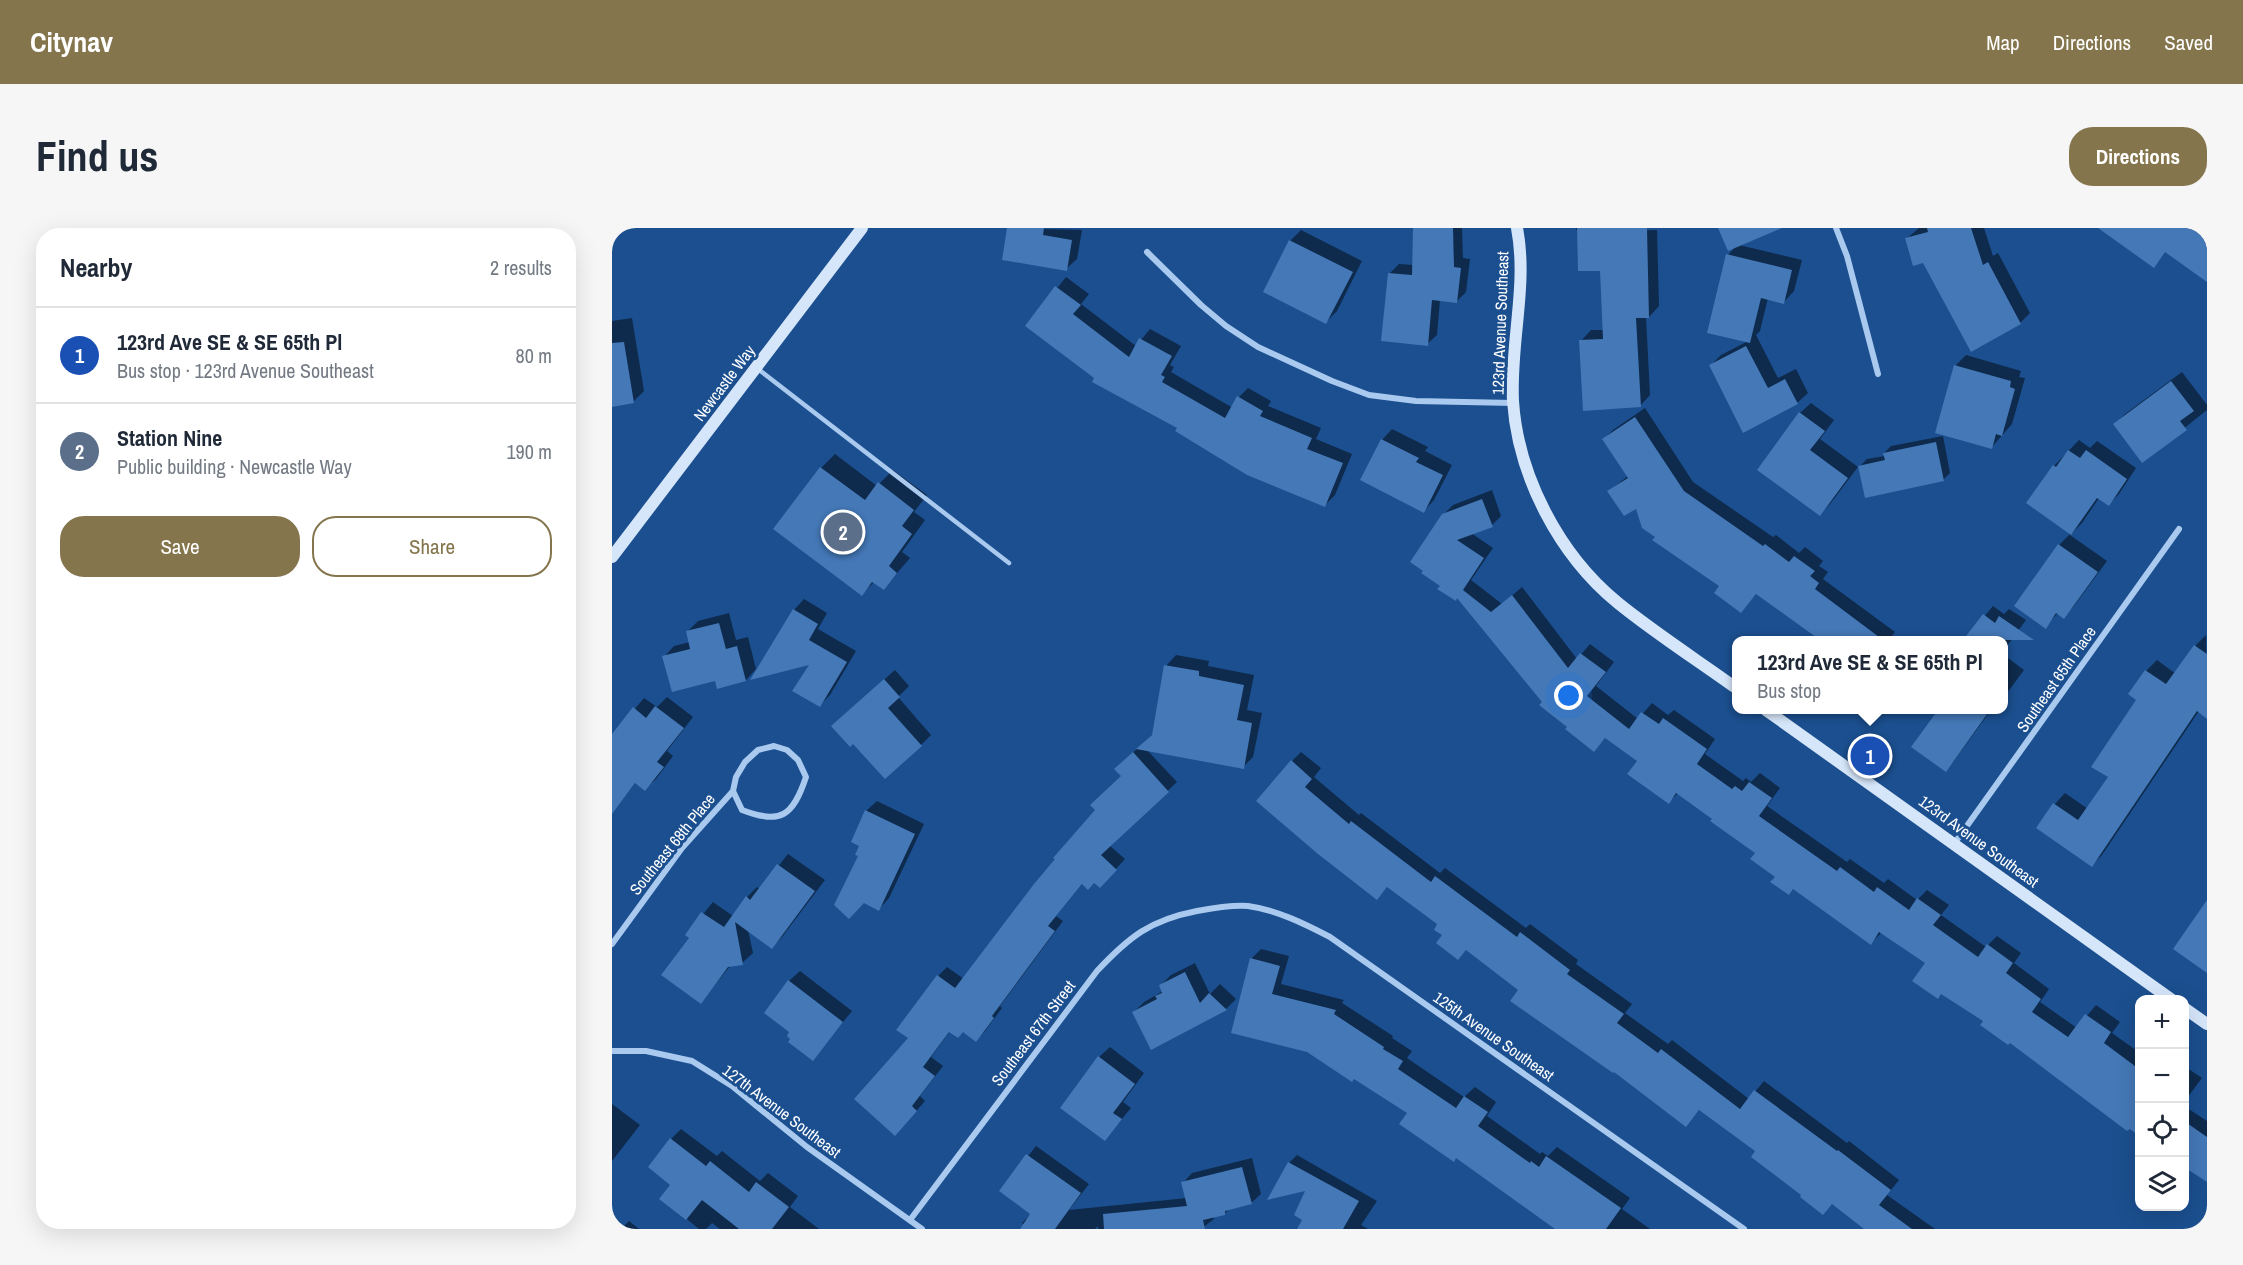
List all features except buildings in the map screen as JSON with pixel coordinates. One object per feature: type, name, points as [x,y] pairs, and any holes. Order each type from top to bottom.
[{"type":"street","name":"Newcastle Way","points":[[612,557],[862,228]]},
{"type":"street","name":"123rd Avenue Southeast","points":[[1517,228],[1520,288],[1513,351],[1514,403],[1525,464],[1545,511],[1587,574],[1617,602],[1732,684]]},
{"type":"street","points":[[1836,228],[1846,256],[1878,374]]},
{"type":"street","points":[[1147,252],[1226,326],[1258,347],[1332,381],[1369,395],[1416,401],[1514,403]]},
{"type":"street","name":"Southeast 65th Place","points":[[1954,844],[2179,529]]},
{"type":"street","name":"123rd Avenue Southeast","points":[[1772,714],[2166,995]]},
{"type":"street","name":"Southeast 68th Place","points":[[612,945],[682,848],[733,791],[736,777],[745,762],[758,750],[774,746],[787,750],[798,760],[806,777],[799,797],[788,812],[772,818],[759,817],[742,810],[733,791]]},
{"type":"street","name":"125th Avenue Southeast","points":[[1212,908],[1248,906],[1287,917],[1330,937],[1744,1229]]},
{"type":"street","name":"Southeast 67th Street","points":[[910,1220],[1097,971],[1119,948],[1147,927],[1172,916],[1212,908]]},
{"type":"street","points":[[2189,1011],[2207,1024]]},
{"type":"street","name":"127th Avenue Southeast","points":[[612,1051],[646,1051],[692,1061],[732,1086],[807,1148],[922,1229]]},
{"type":"lane","points":[[756,367],[1009,563]]},
{"type":"place","name":"Station Nine","points":[[843,532]]},
{"type":"place","name":"123rd Ave SE & SE 65th Pl","points":[[1870,756]]}]
